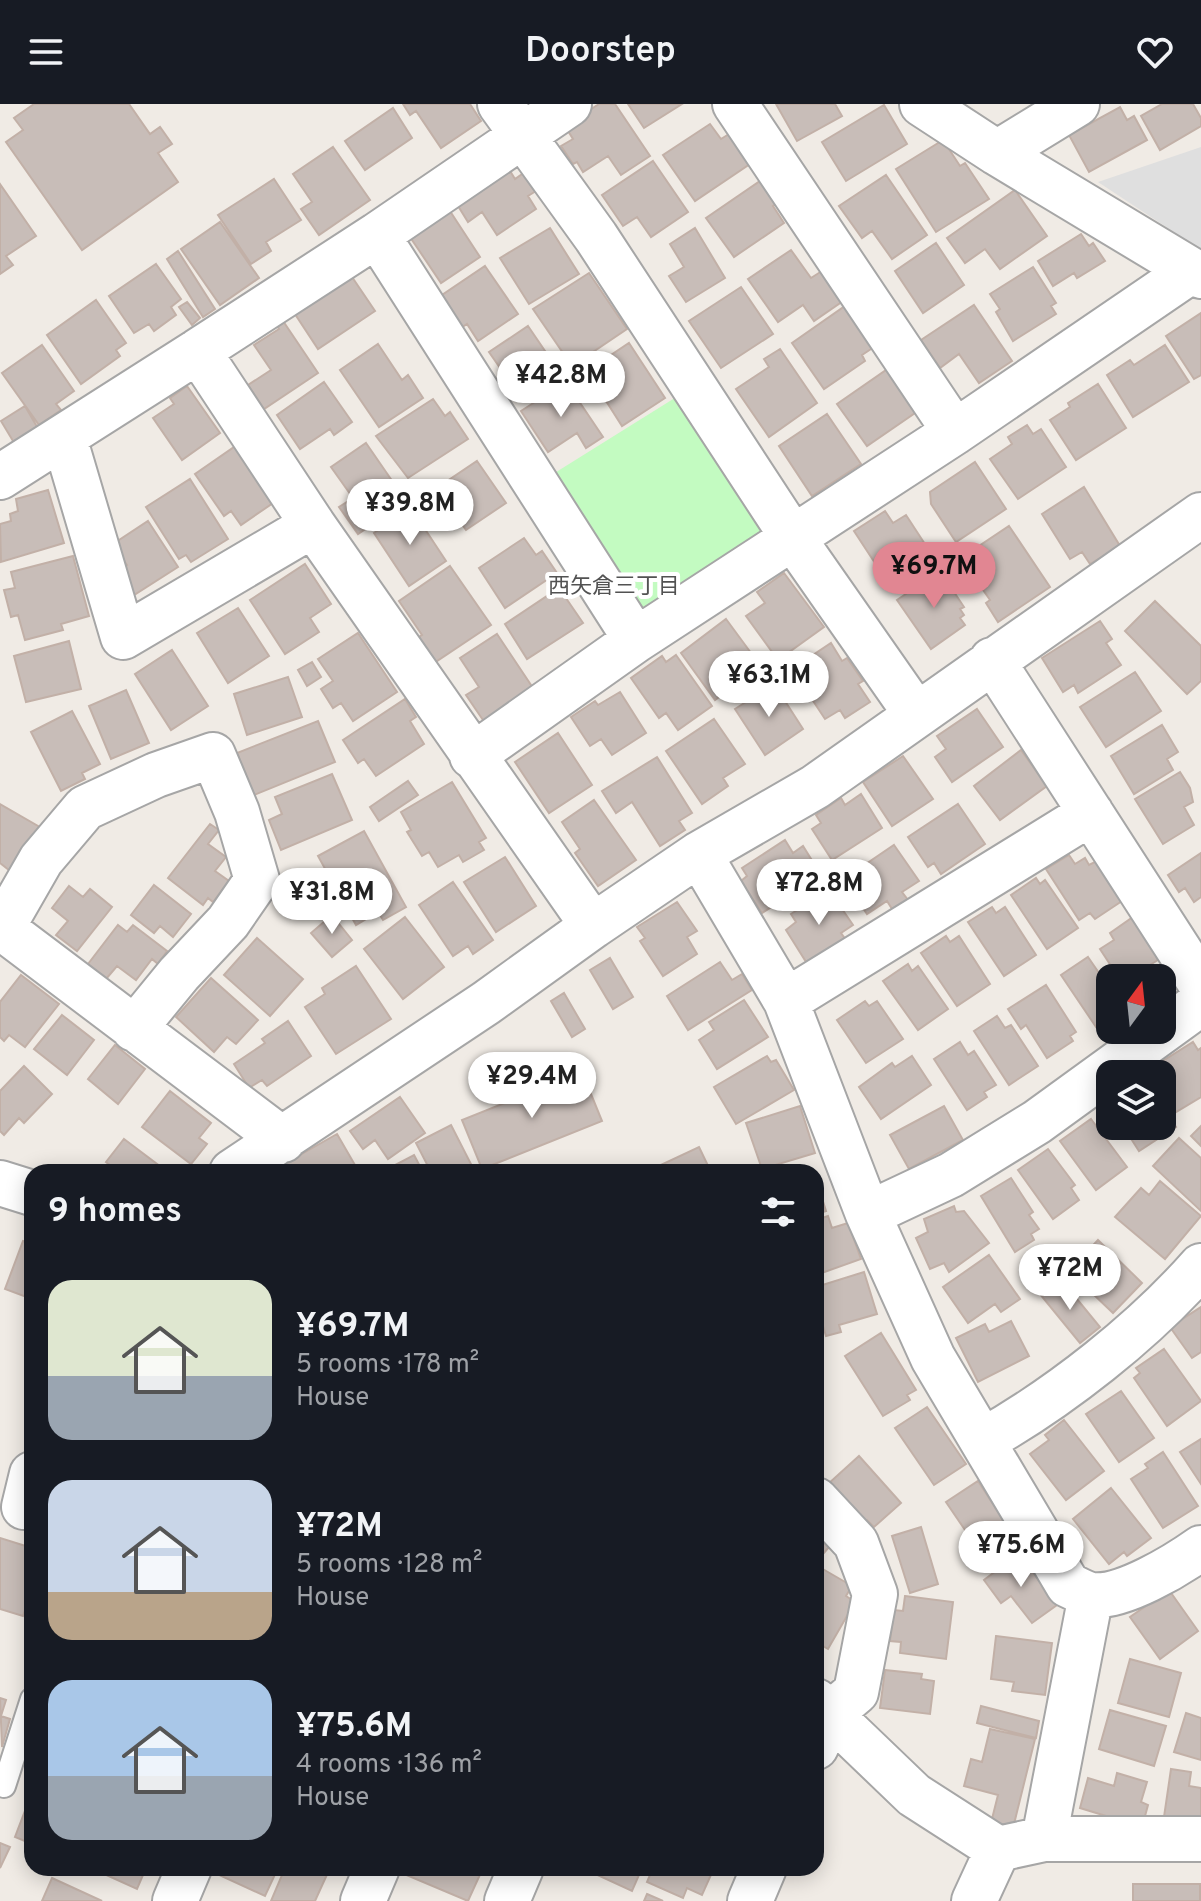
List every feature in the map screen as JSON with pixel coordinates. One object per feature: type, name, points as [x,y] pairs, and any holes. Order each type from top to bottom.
[{"type":"street","points":[[0,477],[377,235],[512,120],[569,104]]},
{"type":"street","points":[[735,104],[955,432]]},
{"type":"street","points":[[997,153],[1077,104]]},
{"type":"street","points":[[472,756],[636,640],[1196,274],[997,153],[930,106]]},
{"type":"street","points":[[512,120],[596,237],[793,538],[916,714]]},
{"type":"street","points":[[377,235],[636,640]]},
{"type":"street","points":[[198,351],[313,525],[593,926]]},
{"type":"street","points":[[64,437],[123,637],[313,525]]},
{"type":"street","points":[[245,1164],[486,1003],[699,854],[815,787],[1201,515]]},
{"type":"street","points":[[992,660],[1201,984]]},
{"type":"street","points":[[134,1029],[179,974],[228,922],[257,880],[237,812],[213,755],[156,775],[85,808],[41,860],[2,928],[134,1029],[283,1140]]},
{"type":"street","points":[[786,1001],[1091,813]]},
{"type":"street","points":[[699,854],[786,1001],[868,1214],[933,1358],[1068,1585],[1091,1595],[1114,1593],[1176,1565],[1201,1548]]},
{"type":"street","points":[[868,1214],[951,1175],[1037,1122],[1201,1003]]},
{"type":"street","points":[[0,1183],[24,1190]]},
{"type":"street","points":[[984,1440],[1036,1410],[1166,1306],[1201,1266]]},
{"type":"street","points":[[824,1509],[856,1543],[875,1594],[856,1692],[824,1718]]},
{"type":"street","points":[[1044,1839],[1091,1595]]},
{"type":"street","points":[[824,1722],[914,1795],[998,1849],[1044,1839],[1201,1839]]},
{"type":"street","points":[[974,1901],[998,1849]]},
{"type":"street","points":[[175,1901],[186,1876]]},
{"type":"street","points":[[363,1901],[374,1876]]},
{"type":"street","points":[[507,1901],[518,1876]]},
{"type":"street","points":[[750,1901],[761,1876]]},
{"type":"lane","points":[[4,1786],[24,1724]]},
{"type":"green space","points":[[678,396],[762,519],[759,541],[648,611],[625,604],[545,479]]},
{"type":"shaded area","points":[[1201,147],[1201,250],[1098,182]]},
{"type":"building","points":[[34,104],[129,104],[150,134],[160,127],[172,144],[158,153],[178,182],[82,250],[6,142],[23,130],[14,118]]},
{"type":"building","points":[[403,104],[470,104],[481,121],[441,148],[416,111],[410,115]]},
{"type":"building","points":[[599,104],[615,104],[650,156],[621,175],[608,156],[583,172],[577,162],[573,164],[561,146],[573,139],[565,126]]},
{"type":"building","points":[[628,104],[682,104],[644,128]]},
{"type":"building","points":[[776,104],[835,104],[842,116],[797,141]]},
{"type":"building","points":[[1162,104],[1193,104],[1201,118],[1201,126],[1160,150],[1141,116]]},
{"type":"building","points":[[884,105],[907,144],[846,181],[822,142]]},
{"type":"building","points":[[1120,107],[1127,120],[1134,116],[1147,140],[1089,172],[1069,135]]},
{"type":"building","points":[[393,108],[412,138],[365,170],[345,141]]},
{"type":"building","points":[[710,124],[721,139],[729,134],[750,164],[695,201],[663,155]]},
{"type":"building","points":[[943,140],[960,166],[965,163],[989,199],[936,232],[896,169]]},
{"type":"building","points":[[333,147],[370,200],[319,235],[301,209],[312,202],[293,174]]},
{"type":"building","points":[[653,161],[688,212],[651,237],[637,217],[623,226],[602,195]]},
{"type":"building","points":[[507,166],[515,179],[525,172],[536,191],[528,196],[536,209],[497,235],[482,212],[468,222],[455,201]]},
{"type":"building","points":[[886,175],[927,235],[892,259],[872,231],[862,238],[839,206]]},
{"type":"building","points":[[274,179],[301,220],[266,242],[271,251],[251,264],[218,215]]},
{"type":"building","points":[[763,179],[779,202],[773,206],[784,223],[734,257],[706,218]]},
{"type":"building","points":[[0,184],[36,236],[6,256],[13,265],[0,274]]},
{"type":"building","points":[[1015,190],[1047,236],[1000,269],[985,249],[965,263],[947,238]]},
{"type":"building","points":[[446,205],[480,257],[441,283],[406,231]]},
{"type":"building","points":[[220,222],[259,278],[220,305],[181,249]]},
{"type":"building","points":[[550,228],[579,274],[529,304],[500,258]]},
{"type":"building","points":[[695,228],[725,278],[686,302],[669,276],[684,267],[670,244]]},
{"type":"building","points":[[1081,234],[1089,246],[1093,243],[1105,261],[1077,278],[1074,273],[1053,286],[1038,261]]},
{"type":"building","points":[[936,243],[964,285],[923,313],[895,271]]},
{"type":"building","points":[[791,250],[811,278],[825,269],[846,299],[814,321],[803,305],[778,322],[748,279]]},
{"type":"building","points":[[178,251],[215,309],[203,317],[167,259]]},
{"type":"building","points":[[156,264],[181,299],[171,307],[176,315],[154,331],[149,324],[134,333],[109,296]]},
{"type":"building","points":[[485,266],[518,314],[478,341],[467,324],[458,330],[436,299]]},
{"type":"building","points":[[1033,267],[1056,303],[1051,306],[1056,314],[1013,341],[996,312],[1000,309],[990,294]]},
{"type":"building","points":[[589,273],[627,329],[572,366],[533,309]]},
{"type":"building","points":[[350,274],[375,311],[318,349],[293,311]]},
{"type":"building","points":[[741,287],[773,334],[721,368],[689,321]]},
{"type":"building","points":[[96,300],[126,343],[116,350],[120,356],[81,384],[47,335]]},
{"type":"building","points":[[187,302],[200,318],[192,325],[179,307]]},
{"type":"building","points":[[974,305],[1012,361],[979,383],[959,354],[940,368],[921,340]]},
{"type":"building","points":[[845,306],[874,347],[862,355],[865,361],[824,389],[792,343]]},
{"type":"building","points":[[1201,313],[1201,375],[1194,379],[1166,336]]},
{"type":"building","points":[[279,315],[318,373],[264,409],[248,385],[271,370],[254,345],[279,329],[273,319]]},
{"type":"building","points":[[528,326],[560,373],[521,398],[489,352]]},
{"type":"building","points":[[629,343],[665,398],[622,426],[587,371]]},
{"type":"building","points":[[378,344],[402,380],[408,375],[423,398],[379,427],[340,370]]},
{"type":"building","points":[[42,345],[74,391],[56,404],[61,410],[39,425],[2,373]]},
{"type":"building","points":[[1165,345],[1189,382],[1133,417],[1107,375],[1130,360],[1134,365]]},
{"type":"building","points":[[780,349],[817,403],[769,437],[736,389],[769,367],[764,359]]},
{"type":"building","points":[[889,368],[918,411],[867,446],[837,404]]},
{"type":"building","points":[[324,382],[352,422],[334,435],[330,429],[300,449],[277,415]]},
{"type":"building","points":[[566,382],[603,437],[586,448],[577,433],[548,452],[521,411]]},
{"type":"building","points":[[1098,384],[1126,428],[1076,460],[1050,420],[1070,407],[1068,403]]},
{"type":"building","points":[[187,386],[220,433],[182,460],[153,418],[174,404],[170,398]]},
{"type":"building","points":[[433,399],[445,416],[450,412],[468,439],[408,478],[376,436]]},
{"type":"building","points":[[25,406],[40,432],[16,446],[1,421]]},
{"type":"building","points":[[827,414],[861,464],[812,496],[779,446]]},
{"type":"building","points":[[1027,425],[1033,434],[1041,429],[1066,467],[1018,499],[990,459],[1012,444],[1008,437]]},
{"type":"building","points":[[366,443],[406,501],[358,534],[339,507],[353,498],[331,467]]},
{"type":"building","points":[[237,445],[276,501],[241,525],[231,511],[224,516],[195,474]]},
{"type":"building","points":[[477,461],[506,503],[466,530],[455,515],[438,527],[419,500]]},
{"type":"building","points":[[975,462],[1006,509],[956,542],[931,504],[930,492]]},
{"type":"building","points":[[190,479],[228,539],[191,562],[186,555],[179,559],[146,507]]},
{"type":"building","points":[[1084,487],[1120,546],[1090,564],[1082,552],[1070,559],[1042,514]]},
{"type":"building","points":[[48,490],[64,543],[1,562],[0,524],[11,521],[10,514],[18,511],[16,499]]},
{"type":"building","points":[[411,508],[446,561],[409,586],[374,533]]},
{"type":"building","points":[[885,511],[893,523],[906,515],[934,558],[890,586],[854,531]]},
{"type":"building","points":[[148,521],[178,567],[134,595],[119,571],[127,565],[113,544]]},
{"type":"building","points":[[1009,526],[1050,587],[998,622],[986,603],[990,600],[961,558]]},
{"type":"building","points":[[524,538],[536,555],[542,551],[557,573],[505,608],[479,568]]},
{"type":"building","points":[[73,556],[89,616],[61,624],[63,630],[25,640],[18,615],[11,617],[4,590],[15,588],[11,572]]},
{"type":"building","points":[[305,564],[331,604],[310,618],[319,632],[285,654],[250,600]]},
{"type":"building","points":[[450,566],[491,625],[434,663],[417,638],[422,635],[399,601]]},
{"type":"building","points":[[940,571],[964,607],[960,609],[964,615],[960,618],[965,625],[931,649],[897,600]]},
{"type":"building","points":[[784,573],[824,627],[778,660],[746,616],[765,603],[757,592]]},
{"type":"building","points":[[559,588],[583,623],[527,659],[505,624]]},
{"type":"building","points":[[1155,601],[1201,646],[1201,681],[1187,694],[1125,631]]},
{"type":"building","points":[[238,608],[269,656],[228,683],[197,633]]},
{"type":"building","points":[[726,619],[765,672],[743,688],[739,682],[715,700],[681,653]]},
{"type":"building","points":[[1100,621],[1112,639],[1106,643],[1121,665],[1078,693],[1074,685],[1063,692],[1042,658]]},
{"type":"building","points":[[358,633],[397,692],[353,721],[341,703],[333,708],[321,689],[333,681],[318,659]]},
{"type":"building","points":[[497,634],[535,691],[485,723],[466,695],[479,687],[460,658]]},
{"type":"building","points":[[69,641],[81,689],[26,702],[14,656]]},
{"type":"building","points":[[831,643],[842,661],[847,658],[863,681],[858,684],[870,702],[845,718],[840,710],[825,719],[792,669]]},
{"type":"building","points":[[172,650],[208,706],[171,730],[135,674]]},
{"type":"building","points":[[676,655],[712,706],[678,730],[666,713],[659,718],[631,678],[662,656],[666,662]]},
{"type":"building","points":[[312,662],[321,677],[307,686],[298,670]]},
{"type":"building","points":[[1135,672],[1161,711],[1106,747],[1080,707]]},
{"type":"building","points":[[288,677],[302,717],[247,735],[234,694]]},
{"type":"building","points":[[774,684],[803,729],[765,755],[735,709]]},
{"type":"building","points":[[126,690],[149,743],[111,759],[89,706]]},
{"type":"building","points":[[620,692],[646,733],[612,755],[601,739],[590,746],[571,717],[595,701],[598,705]]},
{"type":"building","points":[[405,699],[416,717],[410,721],[424,744],[376,776],[364,759],[358,763],[343,740]]},
{"type":"building","points":[[977,709],[1003,747],[952,782],[935,757],[946,749],[937,736]]},
{"type":"building","points":[[72,711],[100,764],[82,773],[85,779],[61,791],[31,732]]},
{"type":"building","points":[[714,719],[745,764],[723,778],[728,786],[702,804],[666,751]]},
{"type":"building","points":[[318,721],[335,762],[254,795],[237,753]]},
{"type":"building","points":[[1162,725],[1178,752],[1167,759],[1173,770],[1134,794],[1111,756]]},
{"type":"building","points":[[558,733],[592,785],[549,813],[515,762]]},
{"type":"building","points":[[1021,750],[1047,786],[1000,820],[974,786]]},
{"type":"building","points":[[903,756],[933,799],[892,826],[863,782]]},
{"type":"building","points":[[657,757],[692,813],[679,821],[685,830],[660,846],[632,802],[616,813],[602,791]]},
{"type":"building","points":[[1180,772],[1190,788],[1193,802],[1184,807],[1194,825],[1163,844],[1135,799]]},
{"type":"building","points":[[332,774],[352,820],[281,850],[269,820],[282,814],[275,797]]},
{"type":"building","points":[[408,781],[418,795],[379,821],[370,807]]},
{"type":"building","points":[[452,782],[486,838],[479,842],[484,850],[463,862],[459,855],[438,867],[429,852],[422,856],[407,832],[411,830],[401,812]]},
{"type":"building","points":[[861,794],[882,828],[832,860],[812,829],[821,823],[816,815],[841,798],[845,805]]},
{"type":"building","points":[[594,800],[636,860],[598,886],[575,853],[580,849],[562,822]]},
{"type":"building","points":[[0,804],[45,830],[14,874],[0,863]]},
{"type":"building","points":[[958,804],[985,844],[941,874],[934,863],[928,867],[908,837]]},
{"type":"building","points":[[210,824],[219,830],[208,844],[226,857],[215,871],[229,881],[213,902],[208,898],[203,905],[168,878]]},
{"type":"building","points":[[364,831],[406,907],[383,920],[378,912],[356,925],[318,856]]},
{"type":"building","points":[[785,840],[793,853],[803,846],[821,875],[762,913],[741,881],[747,876],[742,868]]},
{"type":"building","points":[[894,845],[919,881],[902,892],[908,900],[892,909],[887,901],[867,914],[851,890],[867,879],[860,868]]},
{"type":"building","points":[[1201,853],[1201,897],[1194,902],[1185,888],[1179,892],[1168,875]]},
{"type":"building","points":[[1069,855],[1075,864],[1085,858],[1089,865],[1097,861],[1122,901],[1095,919],[1090,913],[1079,920],[1046,869]]},
{"type":"building","points":[[505,857],[536,906],[496,932],[464,882]]},
{"type":"building","points":[[1036,878],[1040,884],[1045,880],[1078,928],[1047,949],[1011,895]]},
{"type":"building","points":[[453,882],[493,940],[473,954],[468,946],[453,956],[419,905]]},
{"type":"building","points":[[154,885],[191,914],[173,937],[160,926],[154,933],[131,915]]},
{"type":"building","points":[[69,886],[83,897],[90,889],[112,907],[77,951],[56,935],[68,921],[52,908]]},
{"type":"building","points":[[829,890],[853,925],[841,933],[846,940],[808,965],[786,930],[796,922],[791,914]]},
{"type":"building","points":[[677,902],[697,931],[687,937],[697,954],[663,976],[640,941],[645,938],[637,927]]},
{"type":"building","points":[[992,907],[996,913],[1005,907],[1036,955],[1004,976],[968,922]]},
{"type":"building","points":[[332,915],[352,940],[332,957],[311,933]]},
{"type":"building","points":[[405,917],[444,967],[403,999],[364,949]]},
{"type":"building","points":[[1133,917],[1161,958],[1152,964],[1110,964],[1100,949],[1114,940],[1110,933]]},
{"type":"building","points":[[118,925],[127,932],[133,925],[167,951],[158,964],[152,959],[136,980],[117,966],[106,979],[88,964]]},
{"type":"building","points":[[946,936],[950,942],[959,936],[990,984],[957,1006],[921,953]]},
{"type":"building","points":[[257,938],[303,979],[270,1016],[224,975]]},
{"type":"building","points":[[1088,957],[1096,969],[1096,1027],[1061,975]]},
{"type":"building","points":[[610,958],[633,997],[613,1009],[590,970]]},
{"type":"building","points":[[720,962],[732,980],[742,974],[752,990],[688,1030],[667,996]]},
{"type":"building","points":[[908,964],[912,971],[918,966],[948,1009],[918,1030],[883,981]]},
{"type":"building","points":[[356,966],[391,1019],[336,1054],[305,1007],[325,994],[322,988]]},
{"type":"building","points":[[21,975],[59,1004],[25,1047],[9,1035],[4,1041],[0,1037],[0,1002]]},
{"type":"building","points":[[211,978],[258,1020],[236,1044],[227,1037],[214,1052],[176,1017]]},
{"type":"building","points":[[1046,985],[1076,1032],[1070,1036],[1073,1041],[1047,1058],[1026,1025],[1021,1029],[1008,1009]]},
{"type":"building","points":[[564,993],[585,1029],[572,1037],[551,1001]]},
{"type":"building","points":[[744,1000],[768,1037],[717,1069],[699,1040],[714,1030],[709,1022]]},
{"type":"building","points":[[865,1001],[869,1006],[877,1001],[903,1039],[866,1063],[837,1020]]},
{"type":"building","points":[[62,1015],[94,1040],[67,1075],[34,1049]]},
{"type":"building","points":[[997,1016],[1005,1028],[1011,1025],[1038,1066],[1009,1085],[974,1031]]},
{"type":"building","points":[[288,1021],[311,1056],[267,1086],[262,1080],[249,1088],[234,1064],[265,1043],[262,1039]]},
{"type":"building","points":[[960,1042],[968,1055],[974,1051],[996,1085],[984,1092],[987,1097],[967,1110],[934,1059]]},
{"type":"building","points":[[1193,1042],[1198,1050],[1201,1048],[1201,1097],[1176,1112],[1176,1060],[1164,1060]]},
{"type":"building","points":[[115,1045],[145,1069],[118,1104],[88,1079]]},
{"type":"building","points":[[767,1056],[771,1062],[776,1060],[794,1090],[736,1124],[714,1087]]},
{"type":"building","points":[[912,1056],[931,1085],[881,1119],[859,1087],[892,1063],[895,1067]]},
{"type":"building","points":[[24,1066],[52,1094],[24,1123],[19,1118],[4,1135],[0,1131],[0,1091]]},
{"type":"building","points":[[582,1072],[602,1121],[494,1164],[480,1164],[462,1120]]},
{"type":"building","points":[[170,1091],[211,1123],[199,1138],[207,1144],[191,1164],[142,1127]]},
{"type":"building","points":[[400,1097],[425,1133],[388,1159],[375,1140],[363,1149],[350,1131]]},
{"type":"building","points":[[800,1106],[815,1153],[779,1164],[760,1164],[746,1123]]},
{"type":"building","points":[[944,1106],[963,1140],[909,1169],[890,1135]]},
{"type":"building","points":[[1091,1119],[1096,1126],[1096,1140],[1107,1140],[1127,1167],[1096,1190],[1060,1141]]},
{"type":"building","points":[[451,1125],[471,1164],[427,1164],[416,1143]]},
{"type":"building","points":[[1201,1126],[1201,1146],[1191,1136]]},
{"type":"building","points":[[337,1134],[354,1164],[284,1164]]},
{"type":"building","points":[[1179,1138],[1201,1158],[1201,1211],[1153,1166]]},
{"type":"building","points":[[124,1139],[157,1164],[109,1164],[106,1162]]},
{"type":"building","points":[[1132,1140],[1156,1140],[1139,1151]]},
{"type":"building","points":[[699,1147],[707,1164],[663,1164]]},
{"type":"building","points":[[1048,1149],[1075,1185],[1071,1188],[1079,1200],[1053,1219],[1018,1170]]},
{"type":"building","points":[[414,1155],[419,1164],[397,1164]]},
{"type":"building","points":[[1011,1178],[1033,1212],[1029,1215],[1039,1229],[1031,1234],[1034,1240],[1015,1252],[981,1196]]},
{"type":"building","points":[[1160,1181],[1201,1216],[1165,1259],[1115,1217],[1141,1188],[1149,1195]]},
{"type":"building","points":[[954,1206],[956,1212],[964,1211],[989,1243],[949,1272],[944,1263],[930,1269],[916,1238],[928,1232],[924,1219]]},
{"type":"building","points":[[828,1216],[832,1228],[848,1223],[861,1259],[824,1272],[824,1217]]},
{"type":"building","points":[[1098,1240],[1142,1283],[1113,1313],[1069,1271]]},
{"type":"building","points":[[23,1241],[24,1241],[24,1296],[5,1289]]},
{"type":"building","points":[[989,1255],[1020,1299],[1001,1312],[995,1304],[968,1323],[943,1287]]},
{"type":"building","points":[[864,1272],[877,1314],[839,1325],[841,1332],[826,1336],[824,1284]]},
{"type":"building","points":[[1054,1281],[1067,1297],[1072,1293],[1100,1327],[1080,1343],[1039,1293]]},
{"type":"building","points":[[1201,1307],[1201,1352],[1192,1358],[1170,1327]]},
{"type":"building","points":[[1011,1321],[1029,1356],[978,1382],[956,1338],[985,1324],[989,1332]]},
{"type":"building","points":[[881,1333],[916,1390],[907,1395],[910,1400],[883,1416],[845,1356]]},
{"type":"building","points":[[1164,1349],[1201,1401],[1167,1426],[1134,1378],[1140,1373],[1136,1368]]},
{"type":"building","points":[[1121,1391],[1154,1438],[1119,1462],[1086,1414]]},
{"type":"building","points":[[927,1407],[966,1464],[934,1485],[895,1428]]},
{"type":"building","points":[[1064,1420],[1104,1471],[1066,1500],[1030,1454],[1049,1440],[1045,1435]]},
{"type":"building","points":[[1201,1439],[1201,1484],[1180,1452]]},
{"type":"building","points":[[1163,1452],[1198,1506],[1163,1528],[1131,1479],[1148,1468],[1145,1464]]},
{"type":"building","points":[[859,1456],[901,1503],[874,1527],[867,1520],[863,1523],[828,1484]]},
{"type":"building","points":[[978,1481],[1013,1535],[982,1555],[946,1502]]},
{"type":"building","points":[[1111,1488],[1151,1538],[1127,1556],[1124,1552],[1109,1564],[1073,1519]]},
{"type":"building","points":[[921,1527],[938,1584],[910,1593],[892,1536]]},
{"type":"building","points":[[0,1538],[24,1546],[24,1613],[23,1616],[0,1609]]},
{"type":"building","points":[[1016,1556],[1022,1564],[1025,1562],[1057,1605],[1032,1623],[1011,1596],[1001,1603],[984,1580]]},
{"type":"building","points":[[824,1570],[852,1586],[846,1596],[855,1602],[828,1649],[824,1647]]},
{"type":"building","points":[[1169,1590],[1198,1631],[1160,1659],[1130,1617]]},
{"type":"building","points":[[905,1596],[953,1602],[946,1659],[900,1653],[901,1642],[890,1641],[894,1610],[903,1611]]},
{"type":"building","points":[[996,1636],[1052,1643],[1045,1695],[1012,1691],[1014,1682],[991,1679]]},
{"type":"building","points":[[1130,1659],[1181,1673],[1169,1717],[1118,1703]]},
{"type":"building","points":[[885,1670],[922,1674],[921,1679],[934,1681],[930,1714],[880,1708]]},
{"type":"building","points":[[0,1698],[6,1700],[1,1716],[10,1719],[2,1747]]},
{"type":"building","points":[[981,1706],[1039,1721],[1036,1738],[977,1723]]},
{"type":"building","points":[[1110,1710],[1166,1726],[1154,1766],[1099,1749]]},
{"type":"building","points":[[1186,1713],[1201,1718],[1201,1760],[1174,1752]]},
{"type":"building","points":[[990,1729],[1035,1739],[1013,1828],[991,1823],[998,1795],[964,1786],[971,1759],[982,1762]]},
{"type":"building","points":[[1171,1769],[1191,1772],[1189,1786],[1201,1788],[1201,1822],[1164,1817]]},
{"type":"building","points":[[1117,1773],[1147,1782],[1141,1802],[1148,1805],[1142,1827],[1080,1808],[1088,1778],[1114,1786]]},
{"type":"building","points":[[24,1813],[24,1841],[15,1837]]},
{"type":"building","points":[[0,1843],[10,1847],[0,1868]]},
{"type":"building","points":[[109,1876],[143,1876],[137,1889]]},
{"type":"building","points":[[221,1876],[274,1876],[265,1896]]},
{"type":"building","points":[[282,1876],[326,1876],[315,1901],[271,1901]]},
{"type":"building","points":[[409,1876],[479,1876],[468,1901]]},
{"type":"building","points":[[600,1876],[639,1876],[632,1891]]},
{"type":"building","points":[[650,1876],[710,1876],[702,1895],[687,1888],[683,1898],[647,1882]]},
{"type":"building","points":[[52,1878],[102,1901],[42,1901]]},
{"type":"building","points":[[1133,1884],[1200,1884],[1200,1901],[1133,1901]]},
{"type":"building","points":[[647,1894],[663,1901],[644,1901]]},
{"type":"district","name":"西矢倉三丁目","points":[[614,585]]}]
